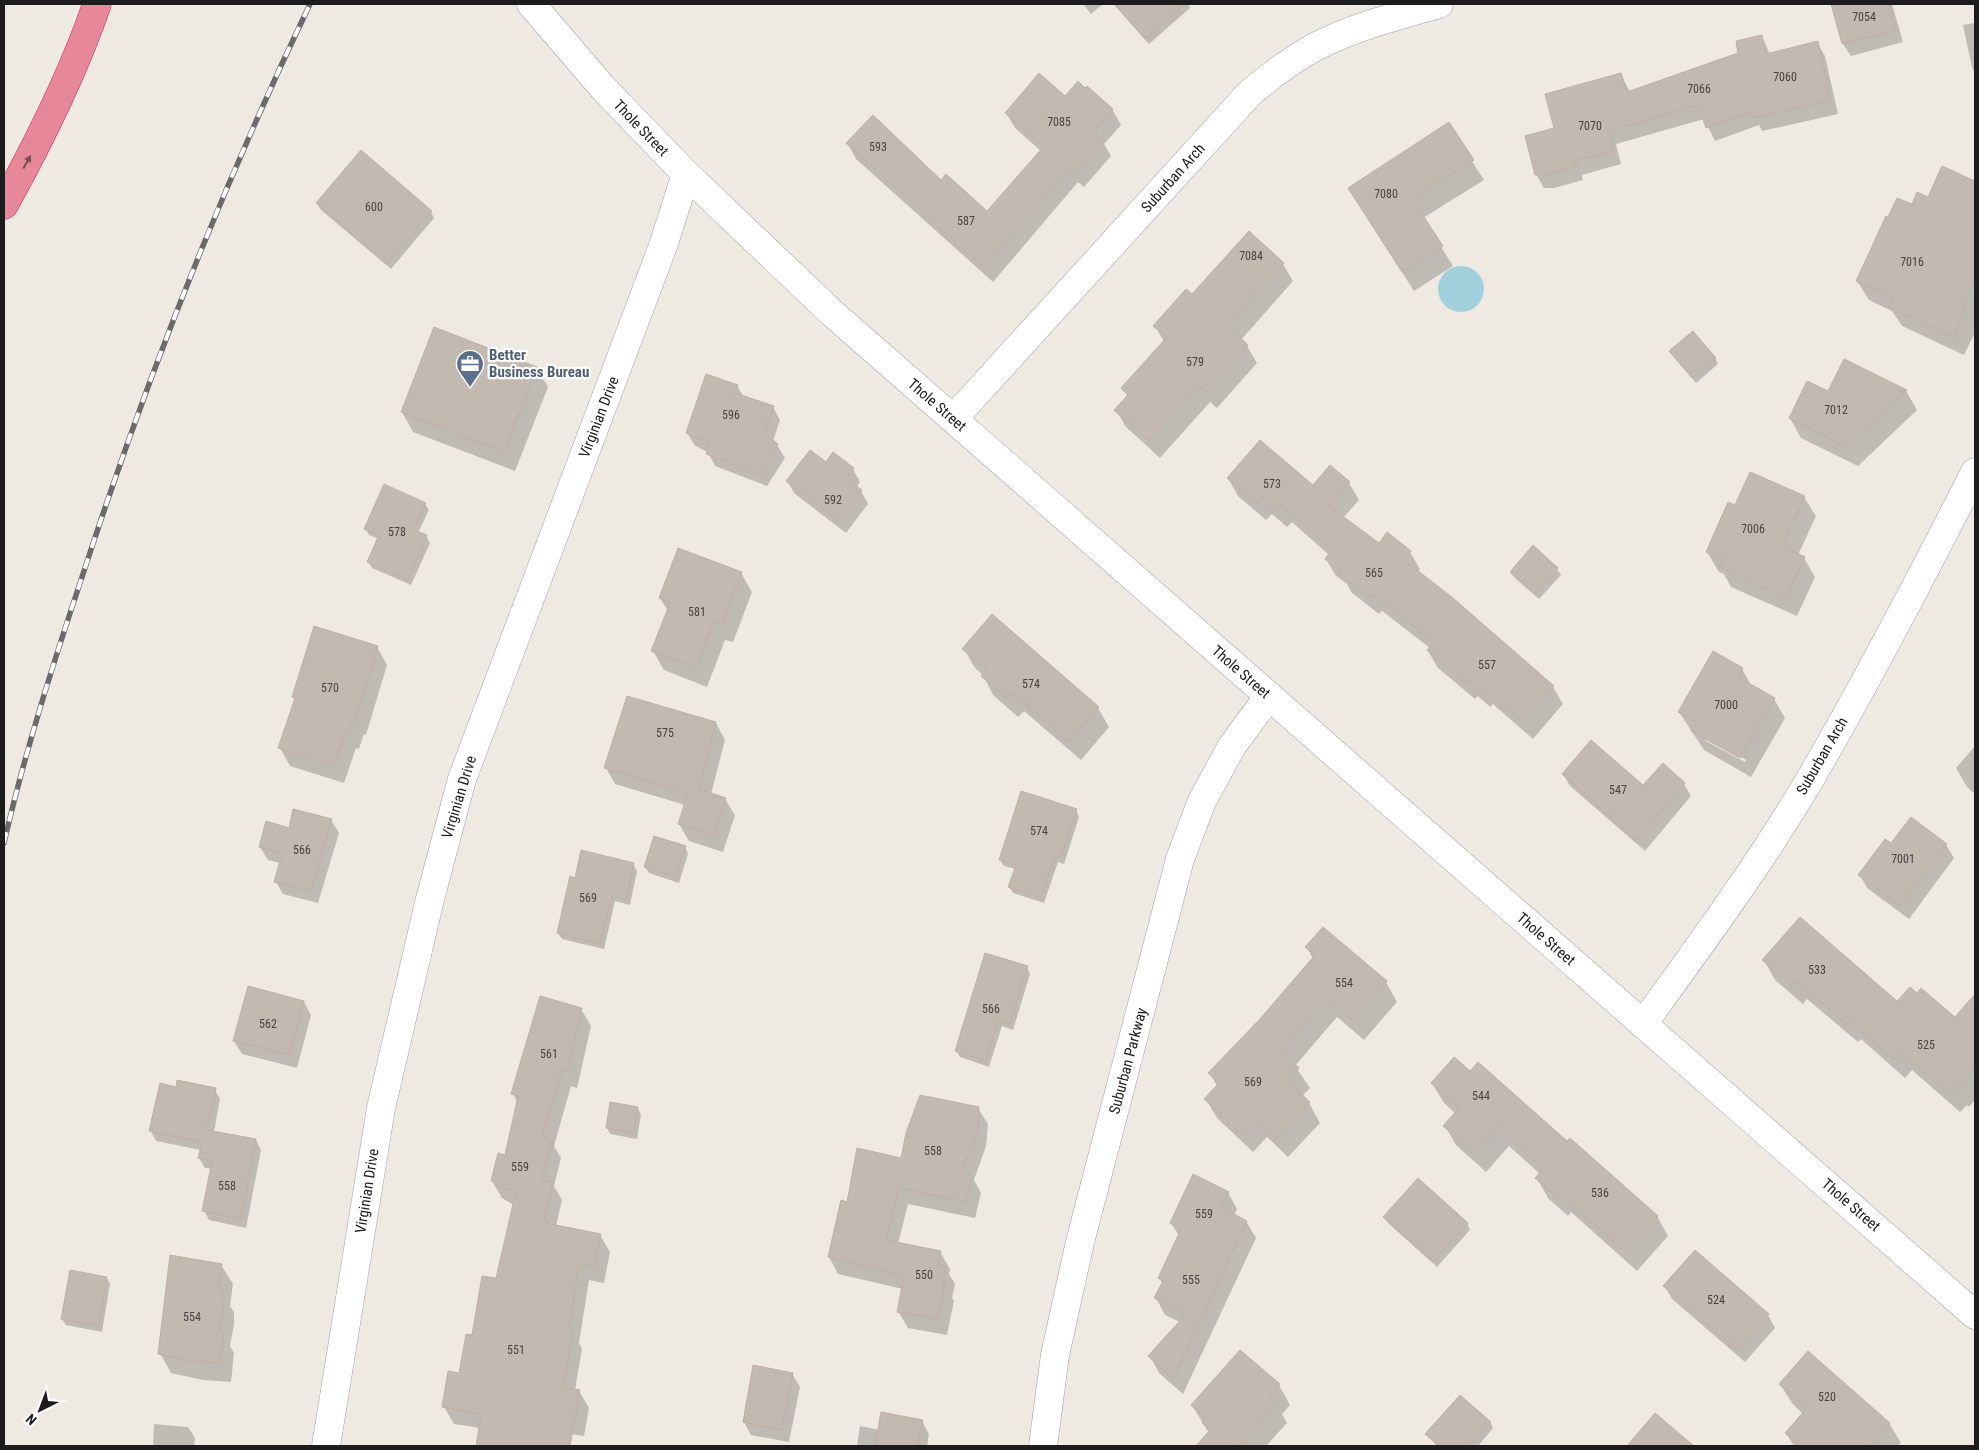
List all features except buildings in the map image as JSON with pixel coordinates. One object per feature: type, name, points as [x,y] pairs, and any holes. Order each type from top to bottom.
[{"type":"highway","points":[[4,205],[32,154],[84,43],[97,4]]},
{"type":"street","name":"Thole Street","points":[[532,4],[604,89],[686,174],[831,312],[1975,1315]]},
{"type":"street","name":"Suburban Arch","points":[[953,419],[1249,94],[1277,70],[1316,46],[1376,22],[1439,4]]},
{"type":"street","name":"Virginian Drive","points":[[326,1446],[381,1108],[430,899],[462,780],[663,246],[686,174]]},
{"type":"street","name":"Suburban Arch","points":[[1643,1024],[1729,905],[1808,781],[1905,609],[1975,472]]},
{"type":"street","name":"Suburban Parkway","points":[[1043,1446],[1055,1355],[1080,1242],[1180,859],[1202,801],[1232,746],[1268,696]]},
{"type":"water","points":[[1461,266],[1474,270],[1480,276],[1484,289],[1480,302],[1474,308],[1461,312],[1448,308],[1442,302],[1438,289],[1442,276],[1448,270]]},
{"type":"railway","points":[[4,843],[21,774],[51,672],[108,498],[134,426],[216,213],[310,4]]},
{"type":"place","name":"Better Business Bureau","points":[[470,388]]}]
